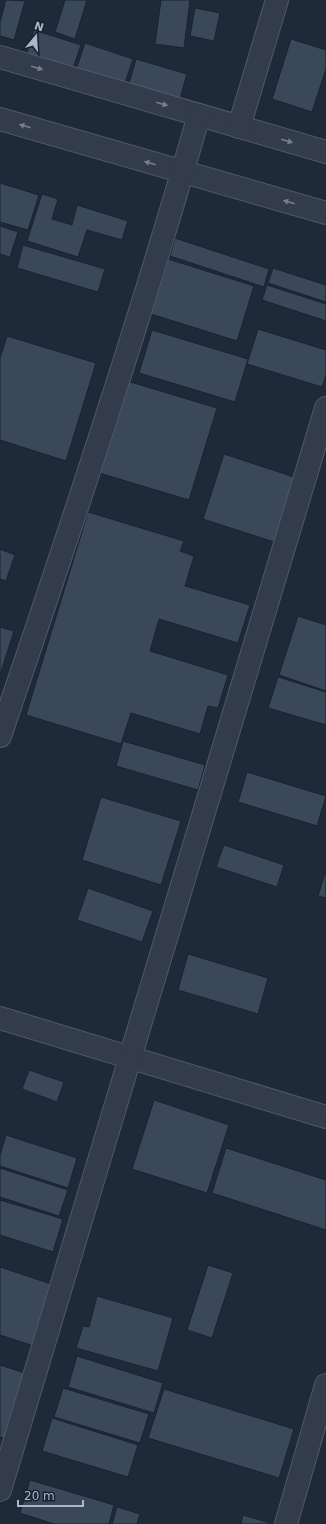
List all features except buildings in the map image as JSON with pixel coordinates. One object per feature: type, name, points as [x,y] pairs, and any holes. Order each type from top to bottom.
[{"type":"street","points":[[239,127],[277,0]]},
{"type":"street","points":[[0,57],[326,152]]},
{"type":"street","points":[[0,736],[82,497],[183,172],[199,115]]},
{"type":"street","points":[[0,119],[326,213]]},
{"type":"street","points":[[0,1490],[129,1057],[326,408]]},
{"type":"street","points":[[0,1018],[326,1117]]},
{"type":"street","points":[[286,1524],[326,1385]]}]
